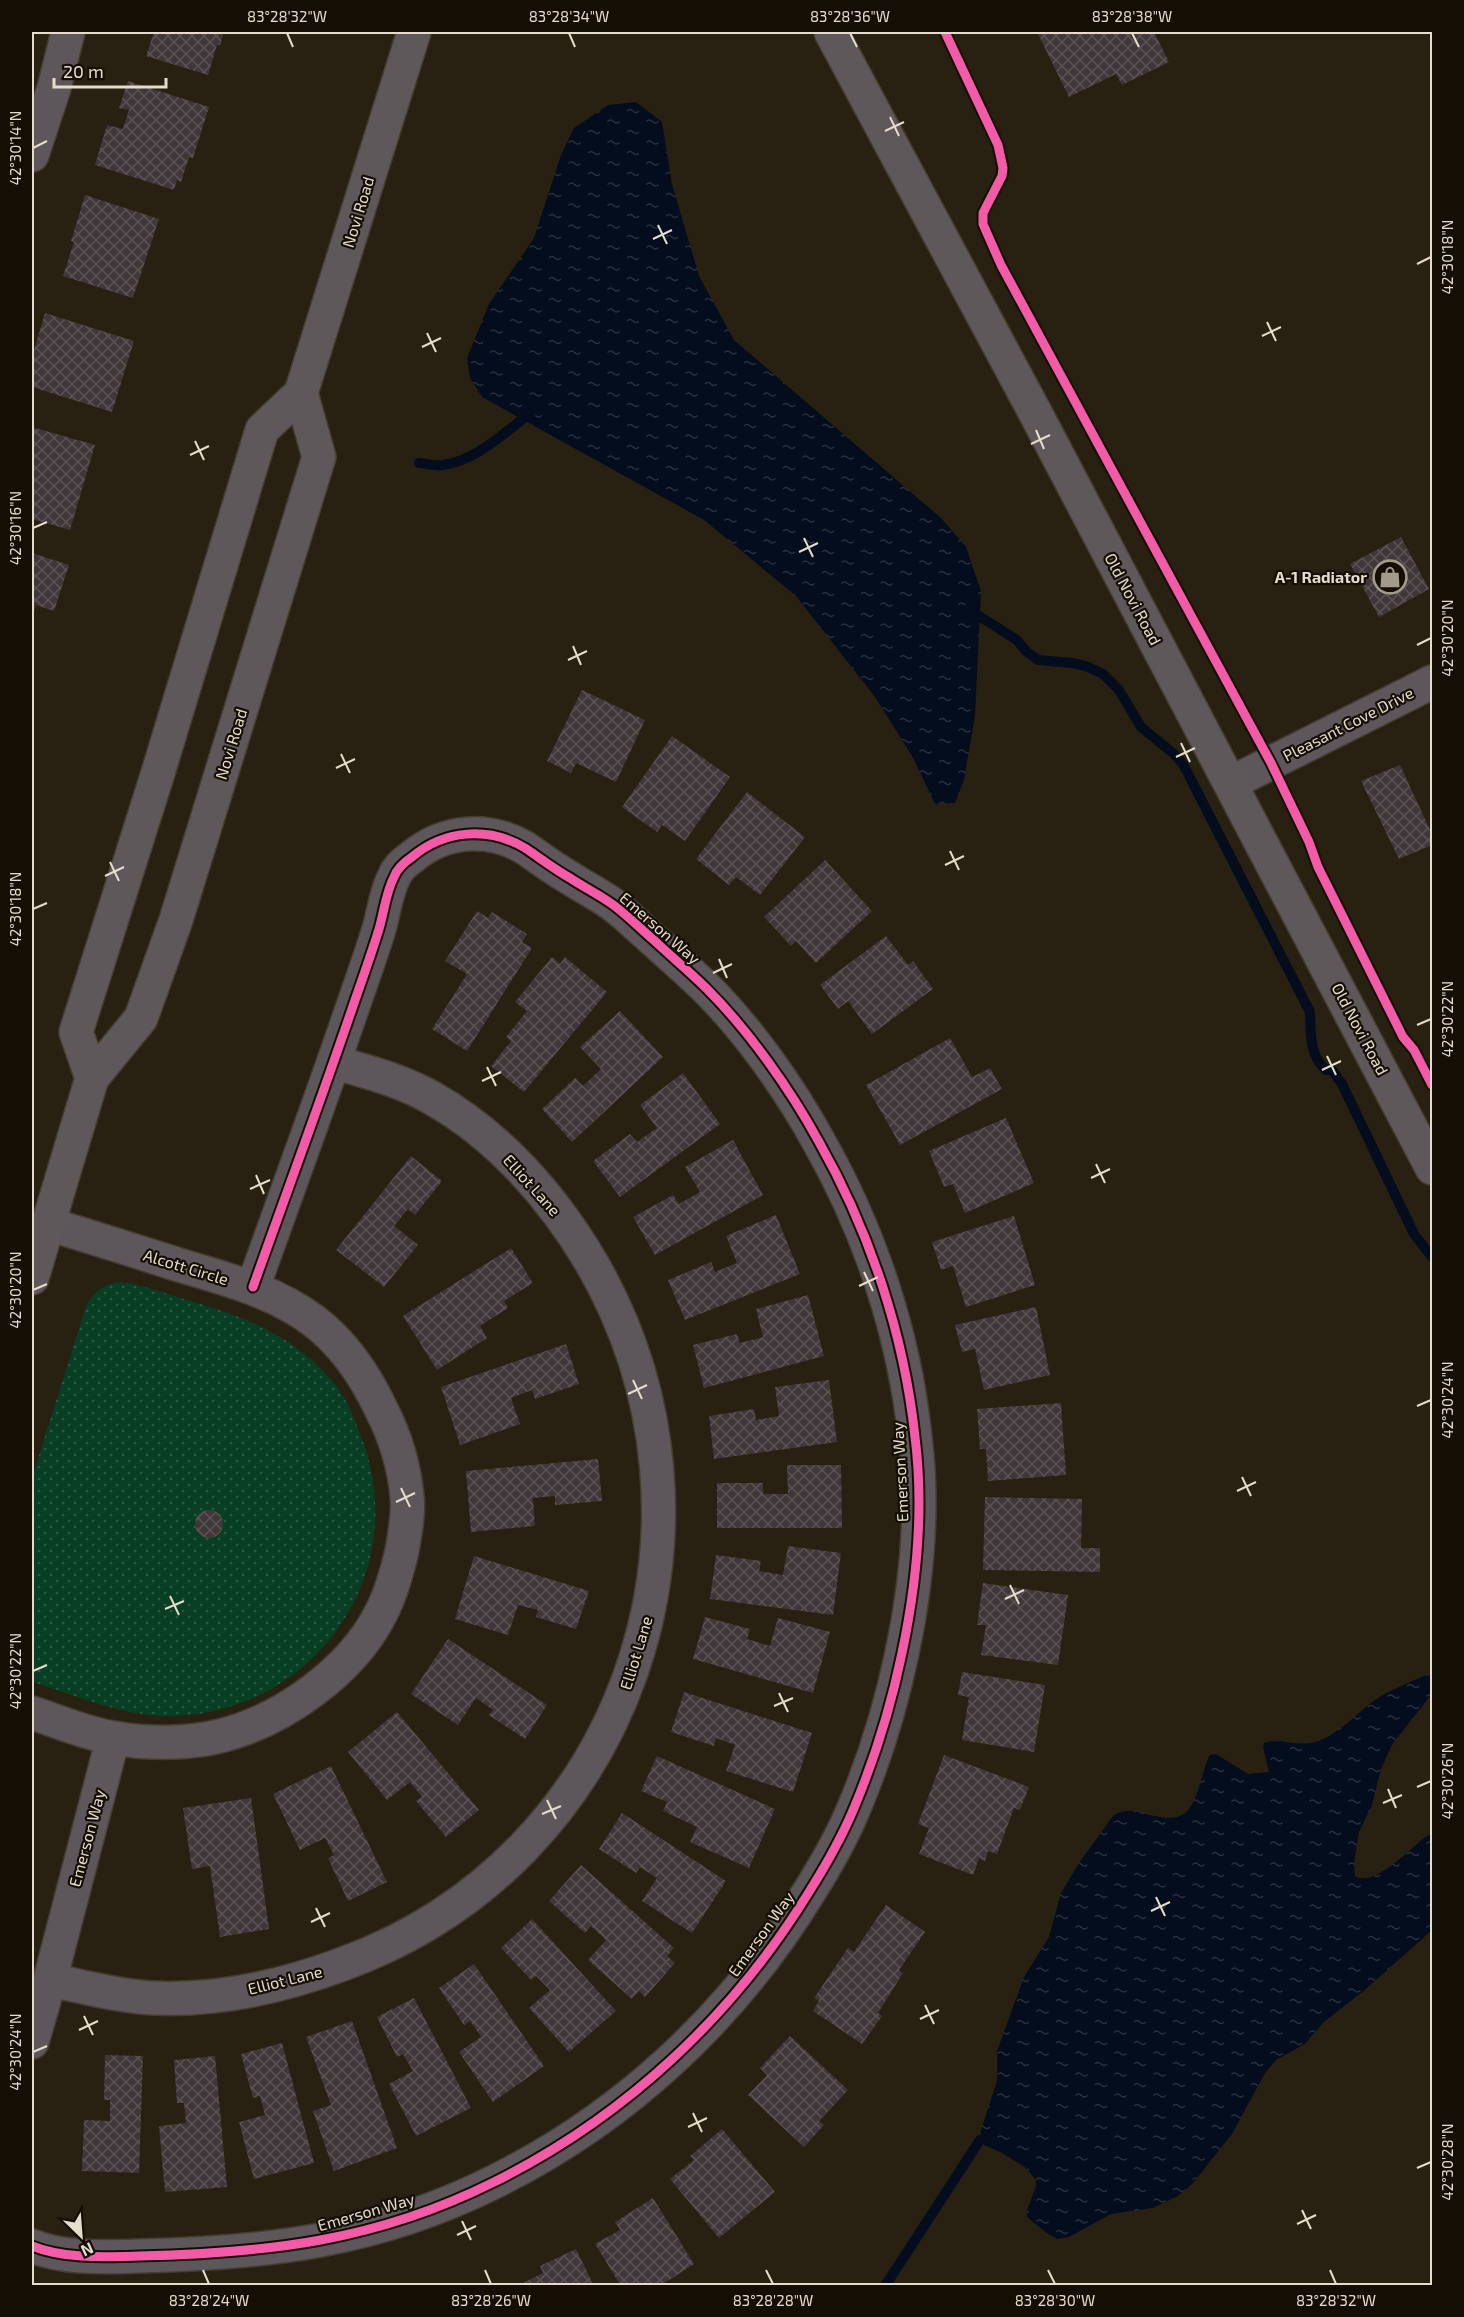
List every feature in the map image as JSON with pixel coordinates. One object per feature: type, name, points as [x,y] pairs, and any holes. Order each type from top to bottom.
[{"type":"main road","name":"Novi Road","points":[[92,1078],[76,1032],[157,776],[262,430],[301,393],[414,32]]},
{"type":"main road","name":"Old Novi Road","points":[[831,32],[1231,783],[1432,1168]]},
{"type":"main road","name":"Novi Road","points":[[32,1278],[92,1078],[141,1018],[179,909],[319,457],[301,393]]},
{"type":"street","points":[[32,154],[54,88],[68,32]]},
{"type":"street","name":"Pleasant Cove Drive","points":[[1231,783],[1432,682]]},
{"type":"street","name":"Emerson Way","points":[[32,2246],[51,2254],[109,2256],[215,2254],[323,2241],[391,2224],[455,2200],[520,2169],[581,2133],[624,2102],[686,2048],[742,1986],[786,1929],[825,1866],[853,1812],[894,1693],[908,1627],[917,1567],[916,1440],[905,1374],[886,1298],[858,1220],[807,1120],[774,1071],[709,991],[615,905],[558,871],[521,845],[501,837],[464,833],[433,842],[405,861],[394,876],[334,1062],[253,1287]]},
{"type":"street","name":"Elliot Lane","points":[[50,1980],[151,1998],[205,1996],[257,1989],[318,1973],[378,1952],[409,1936],[438,1919],[491,1878],[532,1838],[569,1792],[599,1746],[622,1699],[640,1646],[652,1593],[656,1558],[660,1506],[656,1452],[646,1398],[630,1344],[610,1299],[574,1234],[522,1171],[492,1141],[459,1114],[430,1096],[400,1082],[334,1062]]},
{"type":"street","name":"Alcott Circle","points":[[32,1713],[113,1738],[177,1742],[221,1736],[280,1711],[309,1693],[336,1672],[362,1644],[382,1612],[397,1573],[405,1534],[408,1498],[402,1462],[390,1427],[374,1394],[357,1367],[337,1342],[313,1321],[287,1304],[253,1287],[48,1224]]},
{"type":"street","name":"Emerson Way","points":[[32,2042],[113,1738]]},
{"type":"green space","points":[[120,1282],[148,1288],[234,1315],[270,1331],[303,1353],[333,1382],[346,1402],[362,1439],[374,1490],[373,1539],[361,1586],[338,1628],[306,1664],[266,1692],[219,1710],[167,1716],[133,1713],[32,1682],[32,1478],[86,1306],[100,1290]]},
{"type":"water","points":[[636,102],[662,122],[672,184],[699,276],[734,340],[941,518],[966,547],[981,591],[975,716],[964,780],[955,803],[935,804],[912,756],[875,697],[796,596],[704,520],[482,397],[470,378],[467,358],[489,304],[534,238],[561,155],[574,128],[608,105]]},
{"type":"water","points":[[1432,1672],[1432,1694],[1393,1743],[1381,1769],[1372,1805],[1359,1832],[1354,1863],[1355,1876],[1372,1877],[1392,1866],[1425,1837],[1432,1834],[1432,1930],[1366,1989],[1324,2022],[1305,2044],[1276,2060],[1265,2073],[1232,2134],[1193,2183],[1178,2196],[1153,2208],[1111,2214],[1069,2237],[1057,2239],[1048,2234],[1027,2217],[1036,2180],[1026,2168],[984,2145],[980,2140],[981,2130],[997,2081],[997,2051],[1024,1977],[1049,1937],[1061,1893],[1079,1863],[1113,1816],[1121,1812],[1140,1812],[1168,1818],[1177,1817],[1186,1812],[1197,1794],[1210,1755],[1216,1754],[1248,1774],[1269,1772],[1264,1743],[1318,1741],[1339,1729],[1378,1698]]},
{"type":"building","points":[[154,32],[224,32],[220,45],[217,45],[208,75],[146,56]]},
{"type":"building","points":[[1037,32],[1154,32],[1169,62],[1122,85],[1116,74],[1069,97]]},
{"type":"building","points":[[128,81],[209,107],[193,158],[189,157],[181,182],[177,180],[174,190],[95,165],[107,125],[123,129],[129,110],[119,108]]},
{"type":"building","points":[[85,195],[159,219],[133,298],[63,276]]},
{"type":"building","points":[[45,313],[134,341],[112,412],[32,387],[32,357]]},
{"type":"building","points":[[32,427],[95,445],[70,530],[32,519]]},
{"type":"building","name":"A-1 Radiator","points":[[1401,537],[1429,589],[1379,617],[1350,564]]},
{"type":"building","points":[[32,553],[69,565],[54,611],[36,605],[32,618]]},
{"type":"building","points":[[582,690],[645,720],[616,782],[576,763],[571,773],[547,761]]},
{"type":"building","points":[[672,736],[730,777],[685,841],[662,825],[657,832],[622,807]]},
{"type":"building","points":[[1400,765],[1432,834],[1432,845],[1399,859],[1361,781]]},
{"type":"building","points":[[747,792],[805,837],[760,895],[736,877],[729,885],[696,859]]},
{"type":"building","points":[[825,860],[872,911],[816,963],[796,941],[791,946],[764,917]]},
{"type":"building","points":[[477,911],[488,918],[492,912],[527,934],[522,942],[532,948],[467,1051],[432,1029],[467,974],[445,961]]},
{"type":"building","points":[[886,936],[908,965],[913,961],[933,989],[872,1034],[848,1001],[838,1009],[820,985]]},
{"type":"building","points":[[552,957],[560,964],[565,957],[607,992],[524,1092],[491,1066],[511,1041],[506,1037],[527,1011],[515,1002]]},
{"type":"building","points":[[620,1011],[663,1057],[572,1142],[542,1109],[575,1078],[583,1086],[601,1069],[580,1047]]},
{"type":"building","points":[[950,1038],[972,1077],[990,1068],[1002,1089],[900,1145],[866,1085]]},
{"type":"building","points":[[683,1073],[720,1124],[620,1197],[593,1161],[630,1134],[637,1142],[657,1128],[640,1105]]},
{"type":"building","points":[[1006,1118],[1034,1183],[965,1213],[953,1184],[944,1187],[929,1151]]},
{"type":"building","points":[[733,1140],[763,1195],[655,1255],[633,1217],[673,1195],[679,1204],[700,1192],[685,1167]]},
{"type":"building","points":[[411,1156],[442,1181],[415,1215],[408,1209],[394,1226],[418,1245],[384,1287],[336,1250]]},
{"type":"building","points":[[776,1215],[800,1274],[685,1320],[668,1280],[711,1262],[715,1272],[737,1263],[726,1236]]},
{"type":"building","points":[[1014,1216],[1035,1285],[966,1307],[953,1266],[941,1270],[932,1242]]},
{"type":"building","points":[[511,1248],[533,1283],[504,1301],[508,1308],[480,1326],[487,1338],[437,1370],[403,1316]]},
{"type":"building","points":[[808,1295],[824,1356],[704,1388],[693,1345],[737,1334],[740,1343],[763,1337],[756,1309]]},
{"type":"building","points":[[1036,1307],[1050,1375],[984,1390],[975,1349],[962,1352],[955,1325]]},
{"type":"building","points":[[566,1344],[579,1384],[535,1399],[532,1390],[511,1398],[520,1424],[460,1445],[441,1387]]},
{"type":"building","points":[[829,1380],[837,1442],[714,1459],[709,1416],[754,1409],[756,1420],[779,1416],[775,1387]]},
{"type":"building","points":[[1061,1403],[1066,1475],[988,1481],[986,1449],[980,1449],[977,1409]]},
{"type":"building","points":[[598,1459],[602,1501],[555,1505],[555,1496],[533,1498],[535,1526],[471,1532],[466,1471]]},
{"type":"building","points":[[787,1465],[841,1465],[842,1528],[717,1528],[717,1483],[763,1483],[763,1494],[788,1494]]},
{"type":"building","points":[[985,1497],[1082,1499],[1081,1548],[1100,1548],[1100,1572],[983,1570]]},
{"type":"building","points":[[209,1510],[219,1514],[223,1524],[219,1534],[209,1538],[199,1534],[195,1524],[199,1514]]},
{"type":"building","points":[[788,1546],[841,1553],[833,1615],[710,1599],[716,1555],[761,1561],[759,1571],[783,1575]]},
{"type":"building","points":[[474,1556],[589,1591],[576,1629],[536,1617],[538,1610],[518,1605],[508,1635],[455,1619]]},
{"type":"building","points":[[983,1583],[1068,1595],[1058,1665],[981,1655],[986,1625],[977,1625]]},
{"type":"building","points":[[705,1617],[750,1629],[747,1639],[770,1646],[778,1618],[830,1632],[813,1693],[693,1659]]},
{"type":"building","points":[[448,1639],[547,1705],[525,1739],[489,1715],[493,1710],[476,1698],[458,1725],[411,1694]]},
{"type":"building","points":[[962,1672],[1045,1685],[1034,1752],[962,1740],[969,1697],[958,1695]]},
{"type":"building","points":[[684,1692],[812,1733],[793,1792],[726,1771],[735,1745],[716,1738],[714,1746],[671,1732]]},
{"type":"building","points":[[397,1712],[479,1810],[446,1837],[416,1801],[422,1797],[410,1782],[387,1800],[348,1752]]},
{"type":"building","points":[[944,1755],[1029,1787],[1020,1810],[1014,1808],[997,1854],[988,1851],[985,1861],[979,1858],[973,1875],[919,1854],[929,1828],[918,1824]]},
{"type":"building","points":[[657,1756],[775,1809],[749,1868],[690,1842],[697,1827],[663,1811],[667,1802],[641,1791]]},
{"type":"building","points":[[331,1766],[387,1882],[348,1901],[328,1858],[334,1855],[325,1838],[300,1850],[273,1794]]},
{"type":"building","points":[[251,1798],[269,1929],[220,1937],[210,1866],[192,1869],[183,1808]]},
{"type":"building","points":[[622,1813],[726,1881],[692,1933],[642,1901],[657,1878],[640,1867],[636,1873],[599,1849]]},
{"type":"building","points":[[581,1865],[674,1948],[667,1956],[675,1963],[645,1997],[639,1991],[632,1999],[588,1960],[606,1940],[591,1926],[585,1933],[549,1901]]},
{"type":"building","points":[[886,1905],[925,1932],[899,1970],[903,1973],[878,2013],[882,2016],[862,2044],[813,2011],[819,2001],[814,1998],[848,1948],[854,1952]]},
{"type":"building","points":[[532,1919],[616,2011],[569,2052],[529,2008],[550,1990],[536,1976],[531,1980],[501,1948]]},
{"type":"building","points":[[474,1964],[544,2066],[493,2102],[459,2052],[481,2037],[470,2021],[464,2025],[439,1988]]},
{"type":"building","points":[[414,1998],[471,2108],[416,2136],[389,2084],[413,2071],[403,2054],[397,2057],[377,2017]]},
{"type":"building","points":[[352,2021],[397,2148],[334,2171],[313,2111],[331,2105],[306,2037]]},
{"type":"building","points":[[790,2036],[848,2090],[819,2121],[824,2125],[804,2147],[748,2095],[767,2075],[760,2068]]},
{"type":"building","points":[[282,2043],[314,2163],[254,2179],[239,2122],[265,2115],[260,2096],[253,2098],[241,2054]]},
{"type":"building","points":[[105,2055],[143,2056],[139,2173],[82,2171],[84,2120],[110,2121],[110,2100],[104,2100]]},
{"type":"building","points":[[215,2056],[227,2187],[165,2192],[159,2126],[186,2123],[184,2103],[177,2103],[174,2060]]},
{"type":"building","points":[[722,2129],[775,2192],[719,2238],[670,2179],[694,2160],[690,2156]]},
{"type":"building","points":[[653,2198],[694,2264],[660,2286],[621,2286],[595,2244],[620,2230],[615,2222]]},
{"type":"building","points":[[576,2249],[594,2286],[517,2286],[543,2273],[540,2266]]},
{"type":"waterway","points":[[419,463],[443,465],[467,458],[490,444],[532,412]]},
{"type":"waterway","points":[[968,609],[1017,640],[1038,660],[1086,666],[1103,674],[1119,690],[1141,727],[1183,764],[1310,1012],[1312,1044],[1316,1058],[1326,1070],[1331,1069],[1342,1084],[1414,1234],[1432,1257]]},
{"type":"waterway","points":[[885,2286],[980,2140]]},
{"type":"cycle path","points":[[945,32],[998,145],[1003,168],[1002,176],[983,213],[983,224],[1001,265],[1271,763],[1309,842],[1318,867],[1403,1037],[1414,1050],[1432,1085]]},
{"type":"cycle path","points":[[32,2246],[57,2253],[84,2256],[186,2254],[277,2247],[364,2231],[450,2202],[494,2182],[588,2127],[672,2059],[746,1980],[779,1937],[822,1872],[849,1819],[876,1751],[898,1673],[912,1599],[918,1545],[918,1464],[903,1360],[882,1285],[854,1212],[819,1142],[795,1102],[768,1061],[723,1005],[616,907],[525,848],[496,836],[481,834],[452,836],[425,848],[404,863],[395,874],[379,929],[329,1076],[253,1287]]},
{"type":"place","name":"A-1 Radiator","points":[[1390,577]]}]
